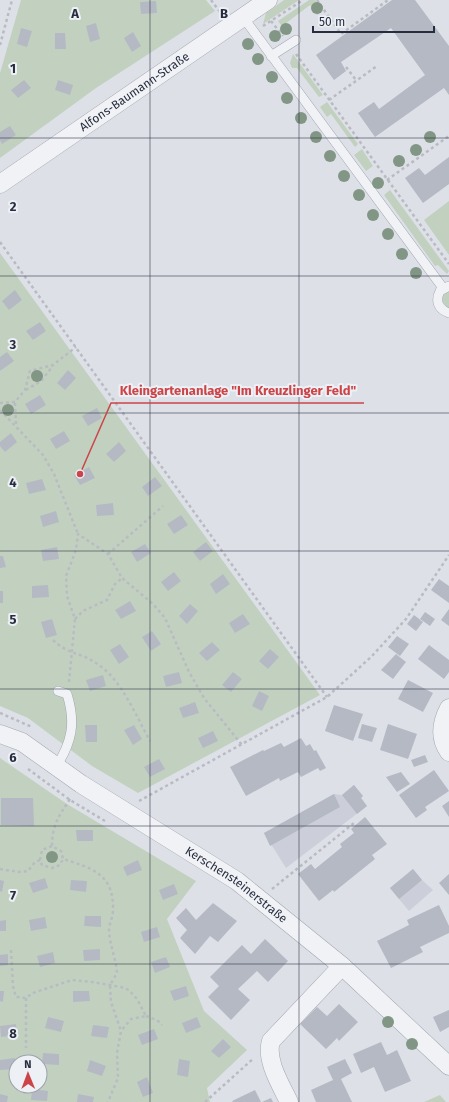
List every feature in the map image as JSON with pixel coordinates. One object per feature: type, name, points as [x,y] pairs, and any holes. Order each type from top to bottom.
[{"type":"street","name":"Alfons-Baumann-Straße","points":[[0,184],[268,0]]},
{"type":"street","points":[[449,708],[443,722],[442,733],[444,746],[449,752]]},
{"type":"street","name":"Kerschensteinerstraße","points":[[0,734],[22,742],[81,784],[237,881],[342,966],[449,1066]]},
{"type":"street","points":[[289,1102],[270,1058],[269,1048],[271,1041],[342,966]]},
{"type":"lane","points":[[243,17],[446,287],[438,296],[438,305],[444,311],[449,313]]},
{"type":"lane","points":[[271,56],[292,42]]},
{"type":"lane","points":[[56,767],[65,752],[71,730],[72,718],[67,694],[58,691]]},
{"type":"path","points":[[0,45],[12,0]]},
{"type":"path","points":[[317,0],[341,34],[388,0]]},
{"type":"path","points":[[322,21],[329,16]]},
{"type":"path","points":[[271,21],[292,42],[329,100],[449,264]]},
{"type":"path","points":[[329,100],[377,66]]},
{"type":"path","points":[[346,67],[356,80]]},
{"type":"path","points":[[387,180],[449,136]]},
{"type":"path","points":[[0,242],[327,697]]},
{"type":"path","points":[[16,426],[15,402],[25,390],[41,381],[53,365],[76,347]]},
{"type":"path","points":[[25,390],[30,371],[53,365]]},
{"type":"path","points":[[0,403],[15,402]]},
{"type":"path","points":[[0,410],[43,455],[54,474],[78,534],[76,550],[66,576],[67,596],[75,619],[73,654],[67,694]]},
{"type":"path","points":[[108,554],[163,506]]},
{"type":"path","points":[[78,534],[108,554],[122,578],[153,604],[165,618],[204,698],[242,745]]},
{"type":"path","points":[[130,814],[138,802],[327,697],[371,657],[406,619],[449,555]]},
{"type":"path","points":[[75,619],[83,611],[107,600],[115,584],[122,578]]},
{"type":"path","points":[[53,640],[61,648],[96,662],[114,677],[150,741]]},
{"type":"path","points":[[26,768],[70,800],[109,823]]},
{"type":"path","points":[[52,846],[52,833],[55,823],[81,784]]},
{"type":"path","points":[[271,890],[354,823]]},
{"type":"path","points":[[52,846],[61,851],[63,859],[60,865],[52,868],[42,865],[40,860],[42,850],[52,846]]},
{"type":"path","points":[[63,859],[99,872],[107,881],[113,912],[109,933],[117,973],[110,985],[111,1002],[121,1031],[117,1053],[118,1078],[108,1102]]},
{"type":"path","points":[[0,869],[19,872],[28,871],[36,862],[40,860]]},
{"type":"path","points":[[11,950],[13,986],[16,997],[26,998],[33,993],[72,980],[110,985],[129,990],[137,999],[146,1016]]},
{"type":"path","points":[[26,998],[26,1048]]},
{"type":"path","points":[[121,1031],[131,1019],[146,1016],[157,1020],[162,1025]]},
{"type":"path","points":[[205,1102],[254,1058],[269,1048]]},
{"type":"shaded area","points":[[354,785],[363,796],[361,798],[367,806],[286,868],[264,833],[334,794],[342,795]]},
{"type":"shaded area","points":[[413,869],[433,890],[409,911],[390,888]]},
{"type":"green space","points":[[21,0],[206,0],[215,11],[96,88],[0,158],[0,73]]},
{"type":"green space","points":[[284,0],[299,0],[263,24],[266,13]]},
{"type":"green space","points":[[309,0],[315,0],[323,11],[317,15],[310,5],[285,24],[291,33],[288,35],[278,21]]},
{"type":"green space","points":[[293,54],[323,95],[319,97],[297,68],[292,68],[290,63]]},
{"type":"green space","points":[[327,102],[358,144],[355,147],[331,114],[327,117],[320,107]]},
{"type":"green space","points":[[362,149],[373,166],[366,171],[354,155]]},
{"type":"green space","points":[[390,190],[449,271],[447,274],[438,265],[435,266],[384,195]]},
{"type":"green space","points":[[449,201],[449,255],[424,220]]},
{"type":"green space","points":[[0,253],[320,695],[138,793],[92,766],[28,718],[0,706]]},
{"type":"green space","points":[[449,291],[449,308],[444,304],[443,298],[444,294]]},
{"type":"green space","points":[[0,758],[67,804],[196,881],[167,919],[204,1011],[247,1050],[207,1088],[210,1102],[0,1102]]},
{"type":"green space","points":[[440,1095],[446,1102],[424,1102]]},
{"type":"building","points":[[392,0],[415,0],[449,46],[449,95],[444,88],[375,137],[358,113],[374,102],[379,109],[425,75],[391,28],[341,62],[346,71],[334,80],[316,55]]},
{"type":"building","points":[[156,1],[157,13],[141,14],[140,2]]},
{"type":"building","points":[[96,23],[100,39],[90,42],[86,26]]},
{"type":"building","points":[[21,28],[32,31],[27,47],[17,44]]},
{"type":"building","points":[[133,32],[141,46],[132,52],[124,38]]},
{"type":"building","points":[[55,33],[65,33],[66,49],[55,49]]},
{"type":"building","points":[[24,80],[31,88],[18,98],[11,90]]},
{"type":"building","points":[[58,80],[73,85],[70,95],[55,90]]},
{"type":"building","points":[[10,126],[16,135],[2,144],[0,140],[0,132]]},
{"type":"building","points":[[449,157],[449,184],[423,203],[405,178],[419,168],[425,175]]},
{"type":"building","points":[[15,290],[22,300],[9,310],[2,301]]},
{"type":"building","points":[[40,322],[46,331],[33,340],[26,331]]},
{"type":"building","points":[[7,352],[14,361],[0,371],[0,357]]},
{"type":"building","points":[[68,370],[76,378],[65,390],[57,383]]},
{"type":"building","points":[[40,395],[46,405],[31,414],[25,404]]},
{"type":"building","points":[[97,408],[102,418],[88,426],[82,416]]},
{"type":"building","points":[[64,431],[70,441],[56,449],[50,439]]},
{"type":"building","points":[[11,433],[17,442],[5,452],[0,446],[0,442]]},
{"type":"building","points":[[119,442],[126,451],[114,462],[106,454]]},
{"type":"building","points":[[89,467],[95,478],[80,485],[74,475]]},
{"type":"building","points":[[155,477],[162,486],[148,496],[142,487]]},
{"type":"building","points":[[42,479],[46,490],[29,494],[26,483]]},
{"type":"building","points":[[113,503],[114,515],[97,516],[96,505]]},
{"type":"building","points":[[56,511],[59,522],[43,527],[40,516]]},
{"type":"building","points":[[181,515],[188,525],[174,534],[167,524]]},
{"type":"building","points":[[206,542],[213,551],[200,561],[193,552]]},
{"type":"building","points":[[145,544],[151,553],[137,562],[131,552]]},
{"type":"building","points":[[57,547],[59,559],[43,561],[41,550]]},
{"type":"building","points":[[0,556],[3,556],[6,567],[0,568]]},
{"type":"building","points":[[174,572],[181,581],[168,591],[161,582]]},
{"type":"building","points":[[223,574],[230,584],[216,594],[210,584]]},
{"type":"building","points":[[439,579],[449,586],[449,603],[431,590]]},
{"type":"building","points":[[48,585],[49,597],[32,598],[32,586]]},
{"type":"building","points":[[0,591],[3,591],[3,603],[0,603]]},
{"type":"building","points":[[130,601],[136,611],[121,619],[115,610]]},
{"type":"building","points":[[190,604],[198,611],[187,624],[179,616]]},
{"type":"building","points":[[449,609],[449,626],[441,620]]},
{"type":"building","points":[[425,612],[435,619],[430,626],[420,619]]},
{"type":"building","points":[[243,614],[250,624],[235,633],[229,623]]},
{"type":"building","points":[[414,615],[423,622],[416,631],[407,624]]},
{"type":"building","points":[[52,619],[57,635],[46,638],[41,622]]},
{"type":"building","points":[[152,631],[161,644],[151,651],[142,637]]},
{"type":"building","points":[[397,636],[409,644],[400,656],[388,647]]},
{"type":"building","points":[[212,642],[220,650],[207,661],[199,653]]},
{"type":"building","points":[[120,644],[129,657],[119,664],[110,650]]},
{"type":"building","points":[[429,645],[449,660],[449,672],[444,679],[418,659]]},
{"type":"building","points":[[270,649],[279,657],[268,669],[259,661]]},
{"type":"building","points":[[396,654],[406,662],[393,679],[381,670]]},
{"type":"building","points":[[179,672],[182,683],[166,687],[163,676]]},
{"type":"building","points":[[233,672],[242,679],[231,692],[222,685]]},
{"type":"building","points":[[103,675],[106,686],[90,691],[86,680]]},
{"type":"building","points":[[408,680],[433,693],[423,712],[398,699]]},
{"type":"building","points":[[259,691],[269,696],[262,711],[252,706]]},
{"type":"building","points":[[195,702],[199,713],[183,718],[179,708]]},
{"type":"building","points":[[334,705],[363,714],[353,741],[325,731]]},
{"type":"building","points":[[362,724],[377,728],[372,742],[358,738]]},
{"type":"building","points":[[388,724],[417,734],[408,759],[380,750]]},
{"type":"building","points":[[85,725],[97,725],[97,742],[86,742]]},
{"type":"building","points":[[134,725],[142,739],[133,745],[124,730]]},
{"type":"building","points":[[213,731],[218,741],[203,748],[198,738]]},
{"type":"building","points":[[301,738],[306,746],[310,744],[314,751],[316,750],[326,768],[320,771],[318,768],[301,777],[298,772],[280,781],[279,778],[246,796],[230,767],[263,750],[264,751],[281,743],[284,747]]},
{"type":"building","points":[[425,755],[428,762],[414,767],[411,760]]},
{"type":"building","points":[[159,759],[165,769],[150,777],[144,767]]},
{"type":"building","points":[[434,770],[449,791],[425,807],[427,810],[416,818],[399,795]]},
{"type":"building","points":[[401,772],[410,784],[397,792],[386,777]]},
{"type":"building","points":[[354,785],[363,796],[361,798],[367,806],[357,814],[342,795]]},
{"type":"building","points":[[334,794],[340,807],[270,846],[264,833]]},
{"type":"building","points":[[1,798],[33,798],[34,826],[1,825]]},
{"type":"building","points":[[449,801],[449,817],[442,806]]},
{"type":"building","points":[[365,817],[387,844],[372,855],[375,859],[334,892],[333,890],[319,901],[298,874],[311,864],[315,869],[342,847],[340,844],[354,833],[351,829]]},
{"type":"building","points":[[76,830],[93,830],[93,841],[77,841]]},
{"type":"building","points":[[138,860],[142,870],[127,876],[123,867]]},
{"type":"building","points":[[413,869],[422,880],[399,899],[390,888]]},
{"type":"building","points":[[449,874],[449,895],[439,883]]},
{"type":"building","points":[[45,878],[48,888],[33,893],[29,883]]},
{"type":"building","points":[[0,880],[4,881],[2,892],[0,891]]},
{"type":"building","points":[[71,880],[87,881],[86,892],[70,890]]},
{"type":"building","points":[[174,884],[178,894],[163,900],[159,890]]},
{"type":"building","points":[[213,903],[237,921],[218,942],[210,936],[195,954],[180,938],[187,930],[176,918],[186,908],[196,920]]},
{"type":"building","points":[[439,905],[449,926],[449,933],[420,947],[423,952],[391,968],[377,941],[409,925],[407,920]]},
{"type":"building","points":[[85,916],[101,916],[101,927],[84,926]]},
{"type":"building","points":[[45,917],[47,928],[31,931],[29,920]]},
{"type":"building","points":[[6,920],[6,931],[0,931],[0,921]]},
{"type":"building","points":[[157,927],[160,937],[144,942],[141,932]]},
{"type":"building","points":[[265,939],[288,961],[268,982],[257,971],[238,989],[250,1000],[231,1020],[208,997],[219,986],[210,977],[242,945],[251,954]]},
{"type":"building","points":[[100,949],[100,960],[84,961],[83,950]]},
{"type":"building","points":[[53,952],[55,963],[40,967],[37,956]]},
{"type":"building","points":[[8,954],[8,965],[0,966],[0,955]]},
{"type":"building","points":[[166,957],[170,967],[155,973],[151,962]]},
{"type":"building","points":[[186,986],[189,996],[174,1001],[170,991]]},
{"type":"building","points":[[0,991],[4,991],[3,1002],[0,1001]]},
{"type":"building","points":[[73,991],[89,991],[90,1001],[73,1002]]},
{"type":"building","points":[[339,1004],[358,1022],[339,1041],[337,1038],[326,1049],[300,1024],[317,1007],[327,1016]]},
{"type":"building","points":[[449,1010],[449,1027],[440,1032],[433,1017]]},
{"type":"building","points":[[48,1017],[64,1021],[61,1032],[45,1028]]},
{"type":"building","points":[[197,1017],[201,1027],[186,1033],[182,1023]]},
{"type":"building","points":[[16,1024],[17,1035],[1,1037],[0,1026]]},
{"type":"building","points":[[93,1025],[109,1027],[107,1038],[91,1036]]},
{"type":"building","points":[[154,1029],[158,1039],[142,1045],[138,1035]]},
{"type":"building","points":[[223,1039],[231,1047],[219,1058],[211,1051]]},
{"type":"building","points":[[381,1042],[387,1055],[397,1050],[411,1081],[385,1092],[374,1067],[361,1073],[353,1054]]},
{"type":"building","points":[[43,1053],[59,1054],[59,1065],[48,1064],[48,1054]]},
{"type":"building","points":[[8,1059],[8,1070],[0,1070],[0,1060]]},
{"type":"building","points":[[179,1059],[190,1061],[188,1077],[177,1075]]},
{"type":"building","points":[[345,1059],[352,1073],[341,1079],[352,1102],[316,1102],[311,1090],[333,1080],[327,1067]]},
{"type":"building","points":[[90,1060],[106,1066],[102,1076],[87,1071]]},
{"type":"building","points":[[147,1077],[153,1093],[143,1097],[137,1082]]},
{"type":"building","points":[[255,1090],[261,1102],[232,1101]]},
{"type":"building","points":[[0,1094],[8,1096],[7,1102],[0,1102]]},
{"type":"building","points":[[32,1094],[48,1094],[47,1101],[31,1100]]},
{"type":"building","points":[[78,1094],[94,1097],[93,1102],[77,1102]]},
{"type":"building","points":[[271,1098],[273,1102],[262,1102]]},
{"type":"place","name":"Kleingartenanlage \"Im Kreuzlinger Feld\"","points":[[80,474]]}]
